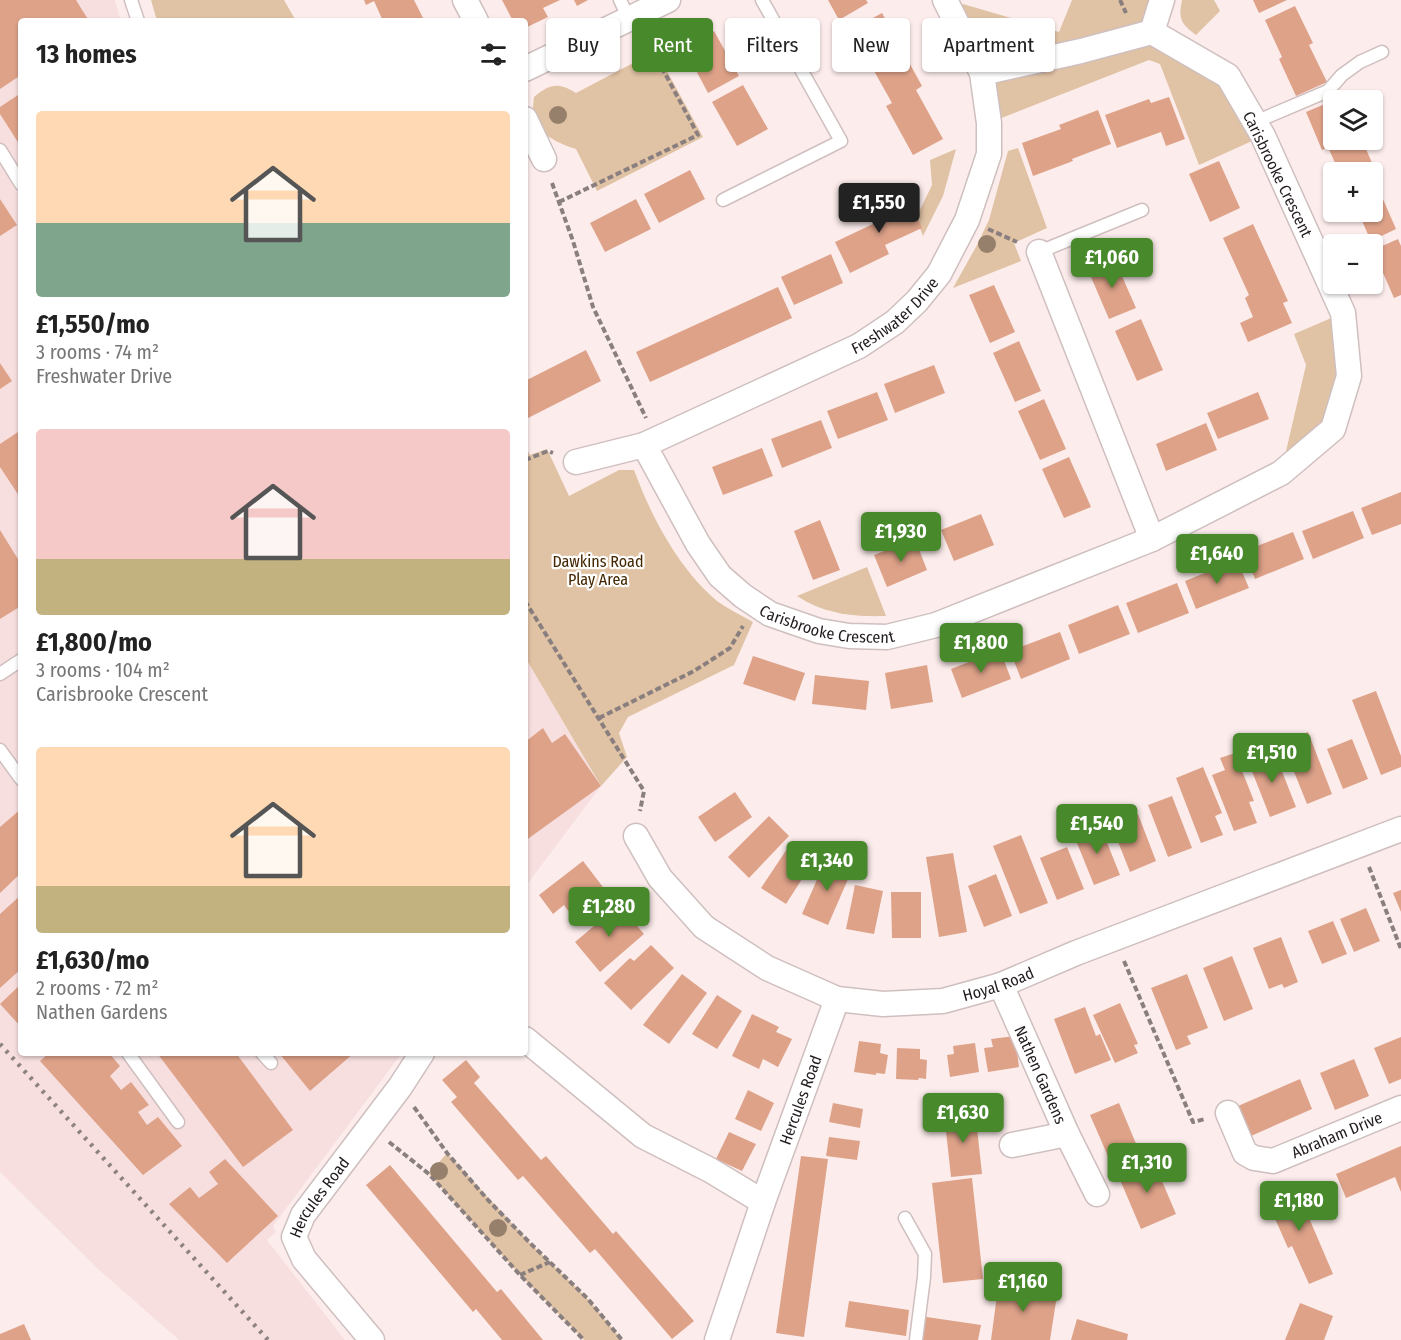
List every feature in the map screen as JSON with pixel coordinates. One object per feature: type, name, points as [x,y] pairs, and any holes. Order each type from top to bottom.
[{"type":"street","points":[[465,0],[474,18]]},
{"type":"street","points":[[528,67],[628,12],[668,0]]},
{"type":"street","name":"Freshwater Drive","points":[[576,462],[650,442],[859,346],[895,322],[917,301],[939,274],[967,220],[989,154],[989,123],[982,74],[945,0]]},
{"type":"street","points":[[982,74],[1152,32],[1162,0]]},
{"type":"street","name":"Carisbrooke Crescent","points":[[650,442],[698,544],[720,576],[770,614],[819,631],[849,636],[887,637],[936,625],[1152,539],[1281,473],[1290,466],[1333,429],[1349,376],[1343,313],[1263,136],[1228,76],[1152,32]]},
{"type":"street","points":[[528,125],[544,159]]},
{"type":"street","points":[[1040,252],[1152,539]]},
{"type":"street","name":"Hoyal Road","points":[[636,836],[660,878],[704,927],[767,969],[837,999],[883,1004],[943,1001],[1001,985],[1401,829]]},
{"type":"street","name":"Nathen Gardens","points":[[1001,985],[1067,1134],[1097,1194]]},
{"type":"street","name":"Hercules Road","points":[[717,1340],[763,1202],[837,999]]},
{"type":"street","points":[[528,1041],[643,1136],[710,1170],[763,1202]]},
{"type":"street","name":"Hercules Road","points":[[372,1340],[304,1258],[294,1237],[303,1215],[400,1087],[420,1056]]},
{"type":"street","name":"Abraham Drive","points":[[1228,1113],[1245,1153],[1254,1158],[1273,1161],[1401,1108]]},
{"type":"street","points":[[1012,1145],[1067,1134]]},
{"type":"lane","points":[[131,0],[137,18]]},
{"type":"lane","points":[[723,200],[841,141],[762,0]]},
{"type":"lane","points":[[1255,122],[1328,91],[1342,75],[1360,62],[1382,52]]},
{"type":"lane","points":[[0,150],[18,179]]},
{"type":"lane","points":[[1040,252],[1142,210]]},
{"type":"lane","points":[[0,674],[18,662]]},
{"type":"lane","points":[[0,750],[18,775]]},
{"type":"lane","points":[[130,1056],[178,1122]]},
{"type":"lane","points":[[265,1056],[271,1063]]},
{"type":"lane","points":[[905,1218],[925,1254],[916,1340]]},
{"type":"path","points":[[559,202],[698,135],[628,12]]},
{"type":"path","points":[[544,159],[573,240],[593,307],[650,442]]},
{"type":"path","points":[[967,220],[1040,252]]},
{"type":"path","points":[[598,718],[694,671],[730,648],[755,604]]},
{"type":"path","points":[[528,607],[644,791],[636,836]]},
{"type":"path","points":[[1360,844],[1401,949]]},
{"type":"path","points":[[1114,939],[1193,1122],[1228,1113]]},
{"type":"path","points":[[400,1087],[447,1153],[488,1200],[588,1299],[622,1340]]},
{"type":"path","points":[[370,1127],[429,1173],[520,1275],[584,1340]]},
{"type":"path","points":[[520,1275],[550,1262]]},
{"type":"shaded area","points":[[0,0],[115,0],[120,18],[18,18],[18,1056],[400,1056],[273,1226],[276,1232],[267,1240],[345,1340],[179,1340],[99,1270],[0,1172]]},
{"type":"shaded area","points":[[528,662],[601,786],[528,883]]},
{"type":"green space","points":[[151,0],[284,0],[294,18],[156,18]]},
{"type":"green space","points":[[949,0],[1011,18],[955,18]]},
{"type":"green space","points":[[1072,0],[1162,0],[1152,32],[1228,76],[1263,136],[1199,165],[1160,64],[1149,60],[989,123],[972,72],[1055,72],[1055,31],[1059,32]]},
{"type":"green space","points":[[1182,0],[1214,0],[1220,11],[1196,35],[1187,28],[1182,20],[1180,12]]},
{"type":"green space","points":[[632,64],[632,72],[667,72],[703,137],[597,191],[576,149],[555,140],[537,126],[533,116],[534,97],[554,86],[564,87],[576,93],[620,72]]},
{"type":"green space","points":[[1018,148],[1047,228],[1014,243],[1021,261],[953,288],[989,220],[1008,151]]},
{"type":"green space","points":[[956,149],[943,196],[923,236],[916,218],[932,185],[930,160]]},
{"type":"green space","points":[[1343,313],[1333,429],[1281,473],[1306,365],[1294,334]]},
{"type":"green space","name":"Dawkins Road Play Area","points":[[547,449],[569,496],[619,470],[634,470],[657,523],[690,573],[717,601],[753,622],[734,665],[628,717],[619,733],[627,757],[601,786],[528,662],[528,451],[530,455]]},
{"type":"green space","points":[[867,567],[886,616],[862,616],[829,611],[797,596]]},
{"type":"green space","points":[[447,1153],[530,1243],[588,1299],[622,1340],[584,1340],[520,1275],[429,1174]]},
{"type":"building","points":[[0,0],[76,0],[87,18],[18,18],[18,77],[0,89]]},
{"type":"building","points":[[364,0],[414,0],[423,18],[382,18],[374,1],[366,5]]},
{"type":"building","points":[[502,0],[560,0],[543,8],[548,17],[528,27],[528,18],[511,18]]},
{"type":"building","points":[[574,0],[588,0],[577,6]]},
{"type":"building","points":[[828,0],[866,0],[868,3],[842,18],[838,18]]},
{"type":"building","points":[[1253,0],[1287,0],[1259,13]]},
{"type":"building","points":[[1295,6],[1313,43],[1309,45],[1327,82],[1296,96],[1265,20]]},
{"type":"building","points":[[882,13],[885,18],[873,18]]},
{"type":"building","points":[[713,32],[725,51],[725,72],[737,72],[739,76],[708,93],[697,72],[713,72]]},
{"type":"building","points":[[910,64],[922,86],[916,90],[943,139],[913,155],[886,106],[892,103],[875,72],[910,72]]},
{"type":"building","points":[[743,85],[768,129],[737,146],[712,102]]},
{"type":"building","points":[[18,95],[18,142],[0,114],[0,107]]},
{"type":"building","points":[[1169,97],[1185,139],[1166,146],[1161,132],[1117,148],[1105,115],[1149,99],[1151,103]]},
{"type":"building","points":[[1323,105],[1322,150],[1306,112]]},
{"type":"building","points":[[1098,110],[1111,144],[1033,176],[1022,143],[1061,129],[1059,125]]},
{"type":"building","points":[[1329,150],[1366,150],[1372,162],[1335,162]]},
{"type":"building","points":[[1219,161],[1240,208],[1210,222],[1189,174]]},
{"type":"building","points":[[690,170],[705,199],[659,223],[644,194]]},
{"type":"building","points":[[907,195],[922,228],[885,245],[889,254],[850,273],[835,242],[875,223],[870,213]]},
{"type":"building","points":[[0,199],[17,225],[0,236]]},
{"type":"building","points":[[636,199],[651,229],[605,252],[590,223]]},
{"type":"building","points":[[1383,199],[1396,229],[1383,235],[1368,234],[1362,222],[1383,222]]},
{"type":"building","points":[[1253,224],[1288,301],[1283,303],[1292,323],[1248,342],[1240,323],[1253,317],[1245,298],[1249,295],[1223,238]]},
{"type":"building","points":[[1398,239],[1401,246],[1401,295],[1394,298],[1383,273],[1383,246]]},
{"type":"building","points":[[831,254],[843,283],[794,305],[781,277]]},
{"type":"building","points":[[1114,258],[1136,308],[1109,319],[1088,270]]},
{"type":"building","points":[[994,285],[1015,332],[990,343],[969,295]]},
{"type":"building","points":[[778,287],[792,318],[650,382],[636,352]]},
{"type":"building","points":[[1141,319],[1163,370],[1137,381],[1115,331]]},
{"type":"building","points":[[1019,341],[1041,391],[1015,402],[993,353]]},
{"type":"building","points":[[586,350],[601,381],[528,418],[528,379]]},
{"type":"building","points":[[0,363],[12,381],[0,389]]},
{"type":"building","points":[[934,365],[945,393],[895,413],[884,384]]},
{"type":"building","points":[[877,392],[888,420],[838,439],[827,411]]},
{"type":"building","points":[[1258,392],[1269,419],[1218,439],[1207,413]]},
{"type":"building","points":[[1044,399],[1066,449],[1040,460],[1018,411]]},
{"type":"building","points":[[821,420],[832,448],[782,468],[771,439]]},
{"type":"building","points":[[1206,423],[1217,450],[1166,471],[1156,444]]},
{"type":"building","points":[[18,432],[18,494],[0,467],[0,444]]},
{"type":"building","points":[[762,448],[773,476],[723,495],[712,467]]},
{"type":"building","points":[[1069,457],[1091,507],[1064,518],[1042,469]]},
{"type":"building","points":[[1401,492],[1401,524],[1372,535],[1361,508]]},
{"type":"building","points":[[1353,511],[1364,538],[1313,559],[1302,531]]},
{"type":"building","points":[[981,514],[994,545],[954,561],[941,530]]},
{"type":"building","points":[[820,520],[840,570],[813,580],[794,531]]},
{"type":"building","points":[[0,530],[18,559],[18,608],[0,619]]},
{"type":"building","points":[[1293,532],[1304,559],[1255,579],[1244,551]]},
{"type":"building","points":[[915,539],[927,570],[887,587],[874,555]]},
{"type":"building","points":[[1237,560],[1249,588],[1196,609],[1185,581]]},
{"type":"building","points":[[1177,583],[1189,613],[1138,633],[1126,603]]},
{"type":"building","points":[[1118,605],[1130,634],[1079,654],[1068,625]]},
{"type":"building","points":[[1060,632],[1070,659],[1021,679],[1010,651]]},
{"type":"building","points":[[1000,650],[1011,679],[962,698],[951,669]]},
{"type":"building","points":[[753,656],[805,673],[795,701],[743,684]]},
{"type":"building","points":[[927,665],[933,702],[891,709],[885,673]]},
{"type":"building","points":[[815,675],[869,681],[866,710],[812,704]]},
{"type":"building","points":[[1376,691],[1401,756],[1401,767],[1381,775],[1352,700]]},
{"type":"building","points":[[543,728],[552,743],[565,734],[601,786],[528,839],[528,740]]},
{"type":"building","points":[[1308,732],[1332,794],[1307,804],[1282,742]]},
{"type":"building","points":[[1352,739],[1368,779],[1343,789],[1327,749]]},
{"type":"building","points":[[1274,751],[1296,807],[1270,817],[1248,761]]},
{"type":"building","points":[[1235,753],[1254,801],[1249,802],[1257,823],[1234,831],[1212,775],[1225,770],[1220,758]]},
{"type":"building","points":[[1203,767],[1222,813],[1215,816],[1223,835],[1201,843],[1176,778]]},
{"type":"building","points":[[735,792],[752,817],[715,842],[698,817]]},
{"type":"building","points":[[1172,796],[1192,848],[1168,857],[1148,805]]},
{"type":"building","points":[[18,812],[18,876],[0,893],[0,827]]},
{"type":"building","points":[[1138,814],[1156,861],[1130,872],[1111,824]]},
{"type":"building","points":[[769,816],[789,836],[749,878],[728,857]]},
{"type":"building","points":[[1100,825],[1120,875],[1094,885],[1076,835]]},
{"type":"building","points":[[1021,835],[1048,903],[1020,914],[993,846]]},
{"type":"building","points":[[1067,847],[1084,889],[1057,900],[1040,858]]},
{"type":"building","points":[[787,849],[811,865],[786,904],[761,888]]},
{"type":"building","points":[[953,853],[967,932],[939,937],[926,857]]},
{"type":"building","points":[[826,859],[852,870],[828,925],[802,914]]},
{"type":"building","points":[[583,861],[606,891],[573,917],[564,905],[553,914],[539,895]]},
{"type":"building","points":[[996,874],[1012,916],[984,927],[968,886]]},
{"type":"building","points":[[855,885],[883,891],[874,934],[846,929]]},
{"type":"building","points":[[1401,890],[1401,912],[1393,893]]},
{"type":"building","points":[[891,892],[921,892],[921,938],[892,938]]},
{"type":"building","points":[[18,898],[18,972],[0,988],[0,914]]},
{"type":"building","points":[[619,905],[644,934],[600,972],[575,942]]},
{"type":"building","points":[[1366,908],[1380,941],[1354,952],[1340,919]]},
{"type":"building","points":[[1333,921],[1347,954],[1322,964],[1308,931]]},
{"type":"building","points":[[1281,937],[1298,982],[1284,988],[1282,984],[1269,989],[1253,948]]},
{"type":"building","points":[[651,945],[674,968],[631,1010],[604,983],[630,958],[634,961]]},
{"type":"building","points":[[1232,956],[1253,1009],[1224,1021],[1203,968]]},
{"type":"building","points":[[682,974],[707,993],[669,1044],[643,1025]]},
{"type":"building","points":[[1187,974],[1208,1028],[1187,1036],[1191,1044],[1176,1050],[1151,988]]},
{"type":"building","points":[[18,987],[18,1024],[0,1004]]},
{"type":"building","points":[[717,995],[742,1011],[717,1049],[692,1034]]},
{"type":"building","points":[[1120,1003],[1138,1044],[1134,1045],[1138,1053],[1115,1063],[1093,1015]]},
{"type":"building","points":[[1085,1007],[1096,1036],[1100,1034],[1111,1060],[1075,1074],[1054,1019]]},
{"type":"building","points":[[752,1014],[779,1027],[776,1032],[792,1039],[778,1067],[763,1059],[759,1069],[732,1056]]},
{"type":"building","points":[[1015,1036],[1019,1067],[988,1072],[984,1048],[993,1047],[991,1039]]},
{"type":"building","points":[[1401,1037],[1401,1079],[1389,1084],[1374,1048]]},
{"type":"building","points":[[859,1041],[881,1044],[880,1053],[888,1055],[885,1074],[854,1072]]},
{"type":"building","points":[[975,1043],[979,1072],[950,1077],[947,1055],[954,1054],[953,1046]]},
{"type":"building","points":[[897,1048],[920,1049],[920,1059],[927,1060],[926,1079],[896,1079]]},
{"type":"building","points":[[46,1056],[112,1056],[120,1066],[110,1076],[121,1090],[131,1082],[149,1105],[138,1112],[147,1125],[158,1117],[182,1146],[143,1175],[40,1061]]},
{"type":"building","points":[[159,1056],[238,1056],[293,1130],[243,1167]]},
{"type":"building","points":[[281,1056],[351,1056],[310,1091]]},
{"type":"building","points":[[1354,1059],[1369,1096],[1335,1110],[1320,1073]]},
{"type":"building","points":[[466,1060],[480,1077],[474,1083],[541,1160],[546,1156],[613,1234],[616,1231],[694,1321],[672,1339],[595,1249],[590,1253],[523,1176],[518,1180],[451,1102],[457,1097],[442,1080]]},
{"type":"building","points":[[1300,1079],[1312,1109],[1251,1136],[1238,1106]]},
{"type":"building","points":[[748,1090],[774,1103],[761,1131],[735,1119]]},
{"type":"building","points":[[833,1103],[863,1109],[860,1128],[829,1122]]},
{"type":"building","points":[[1119,1103],[1142,1158],[1114,1170],[1090,1115]]},
{"type":"building","points":[[975,1110],[982,1174],[951,1177],[944,1113]]},
{"type":"building","points":[[729,1132],[756,1144],[742,1171],[716,1159]]},
{"type":"building","points":[[829,1137],[860,1141],[857,1160],[826,1156]]},
{"type":"building","points":[[1401,1146],[1401,1192],[1395,1177],[1346,1198],[1336,1174]]},
{"type":"building","points":[[801,1156],[828,1159],[804,1337],[776,1333]]},
{"type":"building","points":[[225,1159],[278,1216],[227,1263],[169,1204],[190,1187],[199,1198],[218,1184],[209,1172]]},
{"type":"building","points":[[1153,1160],[1176,1214],[1141,1229],[1118,1175]]},
{"type":"building","points":[[390,1165],[497,1292],[501,1289],[543,1340],[502,1340],[476,1309],[473,1312],[366,1185]]},
{"type":"building","points":[[972,1178],[983,1279],[943,1283],[932,1183]]},
{"type":"building","points":[[1294,1183],[1333,1274],[1309,1284],[1292,1246],[1288,1248],[1265,1196]]},
{"type":"building","points":[[999,1280],[1023,1284],[1021,1294],[1029,1296],[1038,1297],[1040,1286],[1058,1289],[1050,1340],[991,1340]]},
{"type":"building","points":[[849,1301],[909,1310],[906,1336],[845,1327]]},
{"type":"building","points":[[1300,1303],[1333,1316],[1324,1340],[1285,1340]]},
{"type":"building","points":[[920,1316],[981,1325],[978,1340],[916,1340]]},
{"type":"building","points":[[1077,1319],[1128,1334],[1127,1340],[1071,1340]]},
{"type":"building","points":[[24,1324],[31,1340],[0,1340],[0,1334]]},
{"type":"railway","points":[[0,1044],[268,1340]]}]
